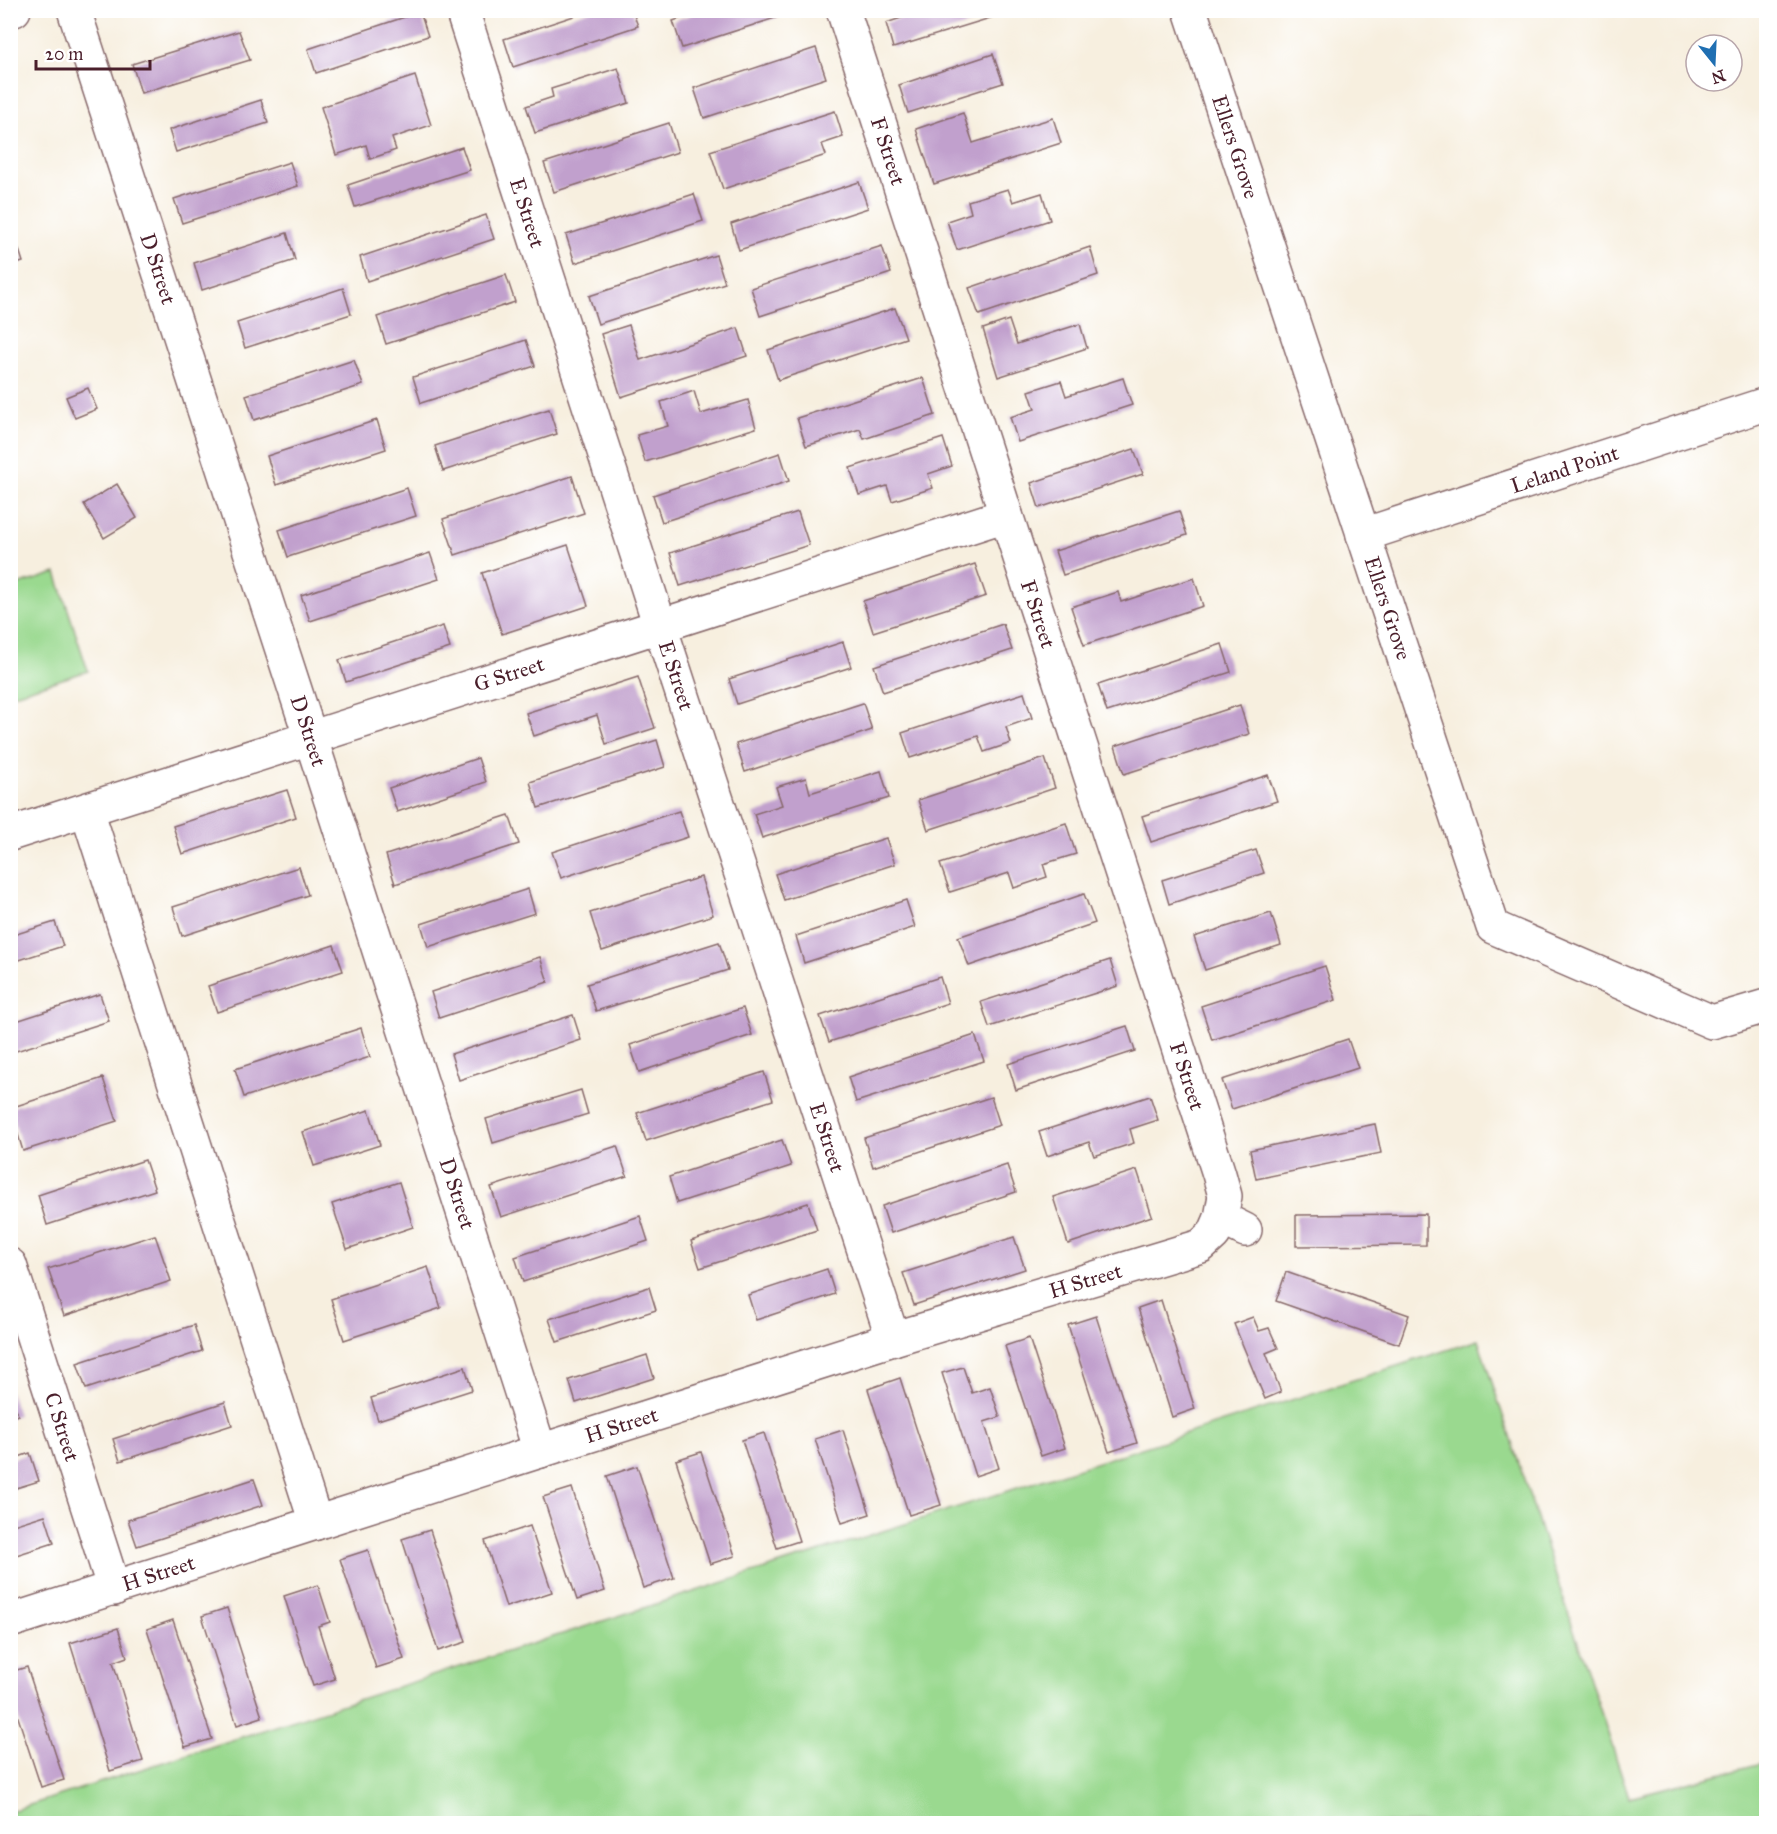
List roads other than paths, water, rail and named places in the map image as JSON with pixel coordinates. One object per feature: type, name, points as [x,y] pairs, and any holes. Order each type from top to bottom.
[{"type":"street","name":"D Street","points":[[74,10],[540,1451]]},
{"type":"street","name":"E Street","points":[[462,10],[893,1339]]},
{"type":"street","name":"F Street","points":[[843,10],[1219,1174],[1233,1224]]},
{"type":"street","name":"Ellers Grove","points":[[1190,10],[1493,927],[1712,1022],[1767,1006]]},
{"type":"street","name":"Leland Point","points":[[1363,535],[1767,404]]},
{"type":"street","name":"G Street","points":[[10,834],[1006,515]]},
{"type":"street","points":[[87,810],[316,1523]]},
{"type":"street","name":"H Street","points":[[10,1622],[893,1339],[1201,1246],[1215,1234],[1233,1224]]},
{"type":"street","name":"C Street","points":[[10,1265],[114,1589]]}]
